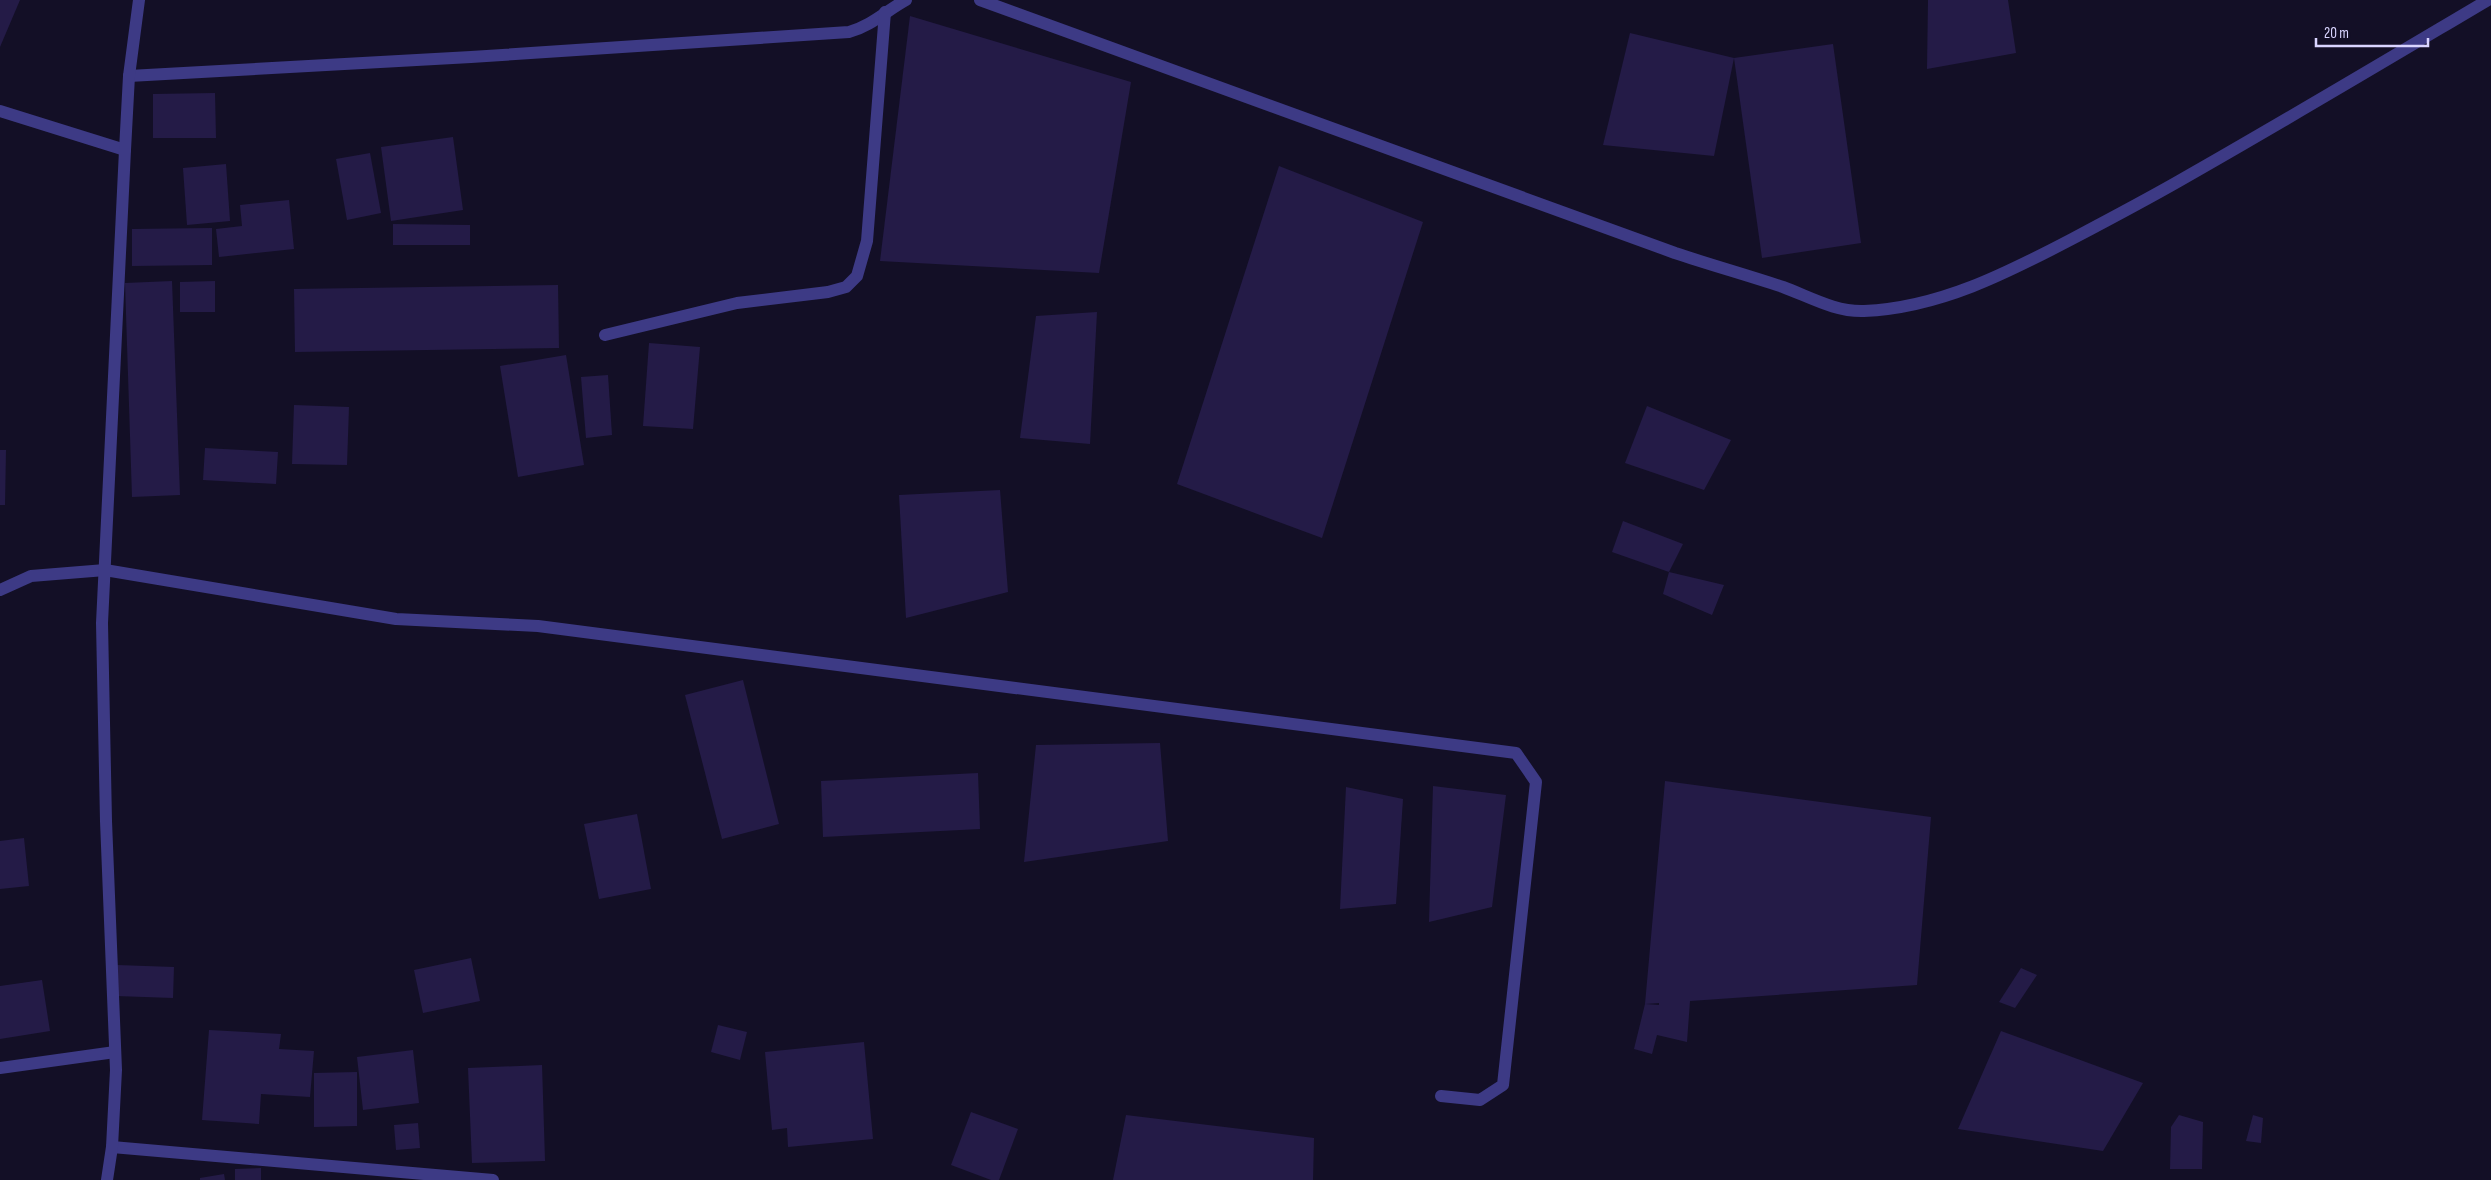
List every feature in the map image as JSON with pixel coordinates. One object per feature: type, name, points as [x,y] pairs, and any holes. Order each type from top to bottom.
[{"type":"street","points":[[108,1180],[112,1146],[115,1052],[102,623],[125,150],[130,76],[139,0]]},
{"type":"street","points":[[130,76],[461,58],[849,32],[874,22],[885,12],[906,0]]},
{"type":"street","points":[[980,0],[1675,253],[1783,287],[1833,308],[1863,311],[1904,307],[1946,296],[1989,281],[2032,260],[2143,201],[2297,114],[2488,0]]},
{"type":"street","points":[[605,335],[737,303],[828,292],[846,287],[857,276],[867,241],[885,12]]},
{"type":"street","points":[[0,111],[125,150]]},
{"type":"street","points":[[0,590],[31,576],[105,570],[396,619],[538,626],[1516,753],[1536,782],[1503,1085],[1480,1100],[1441,1096]]},
{"type":"street","points":[[0,1068],[115,1052]]},
{"type":"street","points":[[112,1146],[493,1180]]},
{"type":"building","points":[[0,0],[20,0],[0,47]]},
{"type":"building","points":[[1928,0],[2008,0],[2016,53],[1927,69]]},
{"type":"building","points":[[910,16],[1131,82],[1099,273],[880,261]]},
{"type":"building","points":[[1630,33],[1734,58],[1714,156],[1603,145]]},
{"type":"building","points":[[1833,44],[1861,243],[1762,258],[1734,58]]},
{"type":"building","points":[[215,93],[216,138],[153,138],[153,94]]},
{"type":"building","points":[[453,137],[463,210],[391,221],[381,147]]},
{"type":"building","points":[[370,153],[381,213],[347,220],[336,159]]},
{"type":"building","points":[[226,164],[230,221],[187,225],[183,168]]},
{"type":"building","points":[[1279,166],[1423,222],[1322,538],[1177,484]]},
{"type":"building","points":[[289,200],[294,249],[219,257],[216,229],[242,226],[240,205]]},
{"type":"building","points":[[393,224],[470,225],[470,245],[393,245]]},
{"type":"building","points":[[212,228],[212,265],[132,266],[132,229]]},
{"type":"building","points":[[172,281],[180,495],[132,497],[125,283]]},
{"type":"building","points":[[215,281],[215,312],[180,312],[180,282]]},
{"type":"building","points":[[558,285],[559,348],[295,352],[294,289]]},
{"type":"building","points":[[1097,312],[1090,444],[1020,438],[1036,316]]},
{"type":"building","points":[[649,343],[700,347],[693,429],[643,426]]},
{"type":"building","points":[[566,355],[584,465],[518,477],[500,366]]},
{"type":"building","points":[[608,375],[612,435],[586,438],[581,377]]},
{"type":"building","points":[[294,405],[349,407],[347,465],[292,464]]},
{"type":"building","points":[[1647,406],[1731,440],[1704,490],[1625,463]]},
{"type":"building","points":[[205,448],[278,452],[276,484],[203,480]]},
{"type":"building","points":[[0,450],[6,450],[5,505],[0,505]]},
{"type":"building","points":[[1000,490],[1008,592],[906,618],[899,495]]},
{"type":"building","points":[[1623,521],[1683,544],[1669,572],[1612,552]]},
{"type":"building","points":[[1669,572],[1724,585],[1712,615],[1663,594]]},
{"type":"building","points":[[743,680],[779,824],[722,839],[685,695]]},
{"type":"building","points":[[1160,743],[1168,841],[1024,862],[1036,745]]},
{"type":"building","points":[[978,773],[980,829],[823,837],[821,781]]},
{"type":"building","points":[[1665,781],[1931,817],[1917,985],[1690,1001],[1687,1042],[1657,1035],[1652,1054],[1634,1049],[1645,1004]]},
{"type":"building","points":[[1433,786],[1506,795],[1492,907],[1429,922]]},
{"type":"building","points":[[1346,787],[1403,799],[1396,904],[1340,909]]},
{"type":"building","points":[[637,814],[651,889],[599,899],[584,824]]},
{"type":"building","points":[[24,838],[29,886],[0,889],[0,841]]},
{"type":"building","points":[[471,958],[480,1001],[423,1013],[414,970]]},
{"type":"building","points":[[117,965],[174,967],[173,998],[116,996]]},
{"type":"building","points":[[2021,968],[2037,975],[2015,1008],[1999,1002]]},
{"type":"building","points":[[42,980],[50,1031],[0,1039],[0,986]]},
{"type":"building","points":[[718,1025],[747,1032],[740,1060],[711,1052]]},
{"type":"building","points":[[209,1030],[281,1034],[279,1049],[314,1051],[310,1097],[261,1094],[259,1124],[202,1120]]},
{"type":"building","points":[[2001,1031],[2143,1083],[2103,1151],[1958,1129]]},
{"type":"building","points":[[864,1042],[873,1139],[788,1147],[787,1128],[772,1130],[765,1052]]},
{"type":"building","points":[[413,1050],[419,1103],[363,1110],[357,1057]]},
{"type":"building","points":[[542,1065],[545,1161],[472,1163],[468,1068]]},
{"type":"building","points":[[357,1072],[357,1126],[314,1127],[314,1073]]},
{"type":"building","points":[[971,1112],[1018,1129],[999,1180],[991,1180],[951,1165]]},
{"type":"building","points":[[1126,1115],[1314,1138],[1313,1180],[1113,1180]]},
{"type":"building","points":[[2179,1115],[2203,1122],[2202,1169],[2170,1169],[2171,1127]]},
{"type":"building","points":[[2253,1115],[2263,1118],[2261,1143],[2246,1141]]},
{"type":"building","points":[[418,1123],[420,1148],[396,1150],[394,1125]]},
{"type":"building","points":[[261,1168],[261,1180],[235,1180],[235,1169]]},
{"type":"building","points":[[224,1174],[225,1180],[200,1180],[200,1178]]}]
